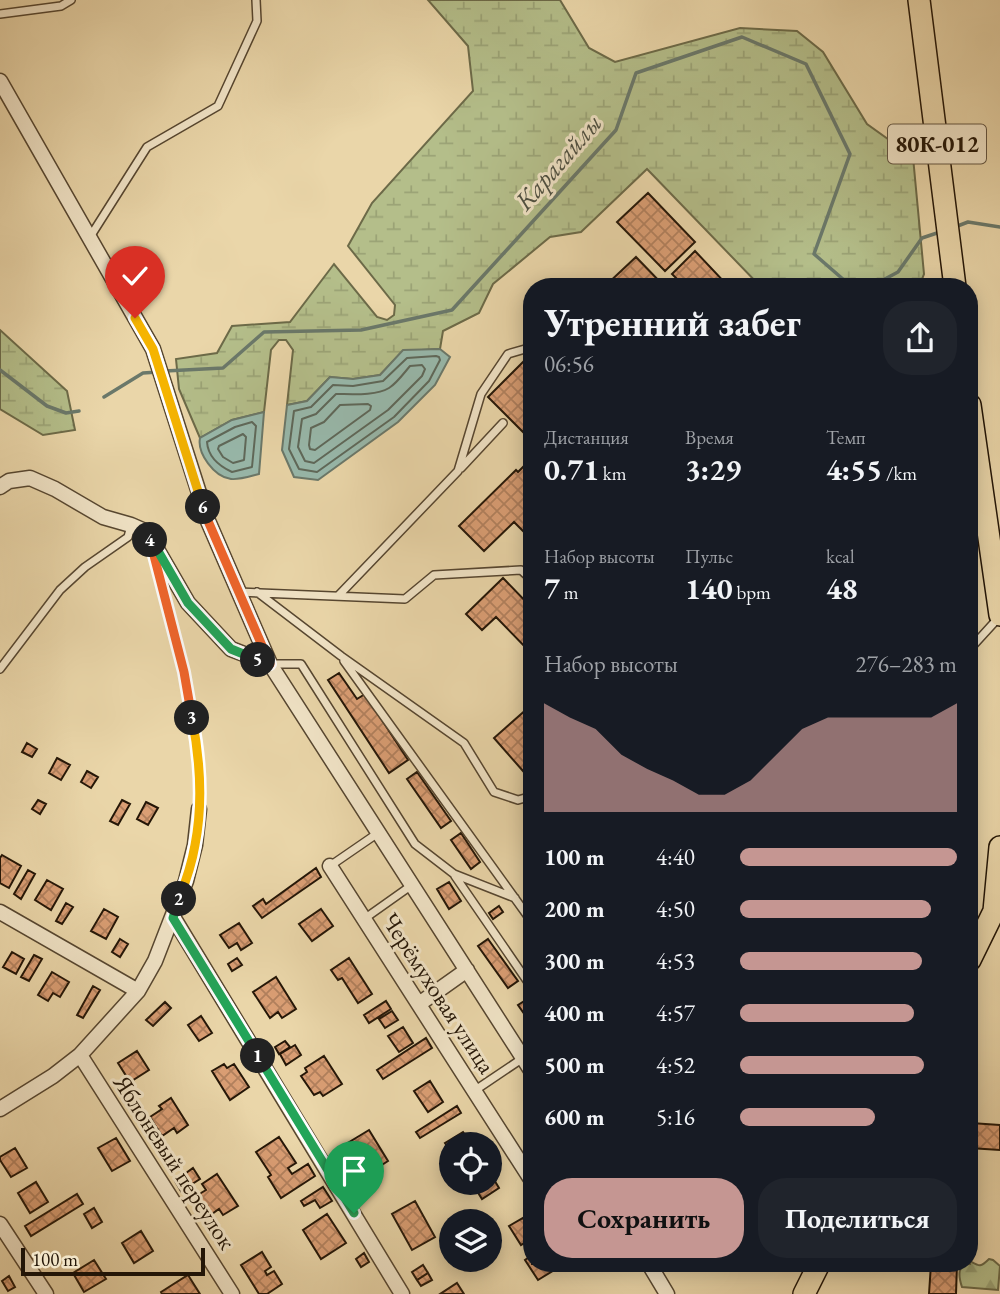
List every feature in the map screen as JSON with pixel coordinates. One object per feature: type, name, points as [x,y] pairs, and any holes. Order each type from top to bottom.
[{"type":"main road","name":"80К-012","points":[[919,0],[954,278]]},
{"type":"main road","points":[[978,461],[1000,615]]},
{"type":"main road","points":[[978,943],[993,911],[1000,847]]},
{"type":"main road","points":[[804,1294],[815,1272]]},
{"type":"street","points":[[0,81],[153,349],[208,521],[270,664],[523,1058]]},
{"type":"street","points":[[0,488],[9,481],[30,478],[103,517],[147,532],[188,603],[231,649],[270,664]]},
{"type":"street","points":[[0,1109],[53,1076],[80,1055],[138,991],[155,961],[186,881],[195,845],[199,809]]},
{"type":"street","name":"Черёмуховая улица","points":[[330,866],[523,1167]]},
{"type":"street","points":[[0,912],[138,991]]},
{"type":"street","points":[[173,918],[402,1294]]},
{"type":"street","points":[[419,1004],[467,970]]},
{"type":"street","name":"Яблоневый переулок","points":[[80,1055],[232,1294]]},
{"type":"street","points":[[0,1224],[46,1294]]},
{"type":"street","points":[[654,1272],[667,1294]]},
{"type":"lane","points":[[0,14],[61,6],[71,0]]},
{"type":"lane","points":[[89,237],[147,147],[218,106],[257,21],[257,0]]},
{"type":"lane","points":[[458,471],[481,394],[508,355],[523,350]]},
{"type":"lane","points":[[339,595],[503,423]]},
{"type":"lane","points":[[0,668],[60,590],[128,537],[131,525]]},
{"type":"lane","points":[[147,532],[186,685],[198,750],[199,809]]},
{"type":"lane","points":[[238,592],[405,599],[434,575],[523,572]]},
{"type":"lane","points":[[257,592],[341,656],[464,743],[494,792],[518,800],[523,799]]},
{"type":"lane","points":[[978,640],[1000,615]]},
{"type":"lane","points":[[341,656],[523,909]]},
{"type":"lane","points":[[270,664],[301,664],[415,844],[454,874],[515,898]]},
{"type":"lane","points":[[330,866],[378,833]]},
{"type":"lane","points":[[454,874],[523,975]]},
{"type":"lane","points":[[364,919],[412,885]]},
{"type":"lane","points":[[474,1091],[523,1058]]},
{"type":"green space","points":[[428,0],[560,0],[589,48],[615,62],[740,28],[797,31],[823,52],[867,124],[913,157],[922,278],[752,278],[647,169],[581,232],[550,237],[493,284],[479,313],[443,331],[440,349],[403,351],[380,375],[353,379],[330,377],[307,401],[287,405],[293,350],[286,340],[279,340],[271,350],[264,412],[232,420],[200,438],[179,389],[176,359],[217,353],[232,326],[290,322],[334,264],[377,317],[387,320],[394,315],[395,305],[348,246],[372,203],[473,91],[468,46]]},
{"type":"green space","points":[[0,330],[67,391],[75,430],[43,435],[0,409]]},
{"type":"green space","points":[[989,1259],[1000,1266],[998,1290],[962,1287],[961,1272],[978,1272],[978,1265]]},
{"type":"water","points":[[440,349],[450,357],[435,385],[398,422],[318,480],[294,477],[282,450],[287,405],[307,401],[330,377],[353,379],[380,375],[403,350]]},
{"type":"water","points":[[264,412],[259,474],[234,479],[219,474],[204,457],[200,438],[232,420]]},
{"type":"building","points":[[648,193],[695,242],[665,271],[617,222]]},
{"type":"building","points":[[695,251],[720,278],[676,278],[672,274]]},
{"type":"building","points":[[636,257],[656,278],[614,278]]},
{"type":"building","points":[[523,362],[523,432],[488,397]]},
{"type":"building","points":[[523,467],[523,531],[514,522],[484,551],[459,526],[516,470],[518,472]]},
{"type":"building","points":[[503,578],[523,599],[523,645],[496,617],[482,630],[466,614]]},
{"type":"building","points":[[339,673],[357,699],[365,694],[408,760],[389,773],[328,680]]},
{"type":"building","points":[[523,712],[523,771],[494,738]]},
{"type":"building","points":[[27,743],[37,749],[32,757],[22,752]]},
{"type":"building","points":[[57,758],[70,765],[61,780],[49,773]]},
{"type":"building","points":[[87,771],[98,777],[91,788],[81,782]]},
{"type":"building","points":[[417,772],[451,821],[441,828],[407,779]]},
{"type":"building","points":[[38,800],[46,804],[40,814],[32,809]]},
{"type":"building","points":[[122,800],[130,804],[118,825],[110,821]]},
{"type":"building","points":[[146,802],[158,808],[148,825],[137,819]]},
{"type":"building","points":[[461,833],[480,862],[471,869],[451,840]]},
{"type":"building","points":[[2,855],[21,866],[9,888],[0,883]]},
{"type":"building","points":[[316,868],[321,877],[262,918],[253,906],[263,899],[266,904]]},
{"type":"building","points":[[28,870],[35,874],[21,899],[14,894]]},
{"type":"building","points":[[47,880],[63,889],[51,910],[35,900]]},
{"type":"building","points":[[449,882],[461,901],[449,909],[437,889]]},
{"type":"building","points":[[66,903],[73,907],[62,924],[56,921]]},
{"type":"building","points":[[499,906],[503,912],[493,919],[489,913]]},
{"type":"building","points":[[104,909],[118,917],[106,939],[91,931]]},
{"type":"building","points":[[321,909],[333,926],[312,941],[299,924]]},
{"type":"building","points":[[239,923],[252,943],[241,950],[237,943],[229,948],[220,935]]},
{"type":"building","points":[[120,939],[128,944],[120,957],[112,952]]},
{"type":"building","points":[[488,939],[518,981],[508,988],[478,946]]},
{"type":"building","points":[[12,952],[24,959],[16,974],[3,967]]},
{"type":"building","points":[[34,955],[42,959],[29,981],[21,977]]},
{"type":"building","points":[[237,958],[242,965],[232,971],[228,964]]},
{"type":"building","points":[[349,958],[372,994],[358,1003],[342,978],[338,980],[331,970]]},
{"type":"building","points":[[52,972],[69,982],[60,997],[53,993],[48,1001],[38,995]]},
{"type":"building","points":[[276,977],[296,1009],[282,1018],[278,1012],[270,1018],[253,992]]},
{"type":"building","points":[[93,986],[100,990],[83,1018],[77,1015]]},
{"type":"building","points":[[386,1001],[391,1009],[369,1023],[364,1015]]},
{"type":"building","points":[[165,1002],[171,1008],[153,1026],[146,1020]]},
{"type":"building","points":[[392,1011],[398,1020],[385,1028],[379,1019]]},
{"type":"building","points":[[201,1016],[212,1033],[199,1041],[188,1025]]},
{"type":"building","points":[[403,1027],[413,1043],[399,1052],[388,1036]]},
{"type":"building","points":[[426,1038],[432,1048],[383,1079],[377,1070]]},
{"type":"building","points":[[285,1041],[290,1047],[279,1054],[275,1047]]},
{"type":"building","points":[[295,1045],[301,1055],[286,1065],[280,1054]]},
{"type":"building","points":[[137,1051],[149,1070],[130,1082],[118,1063]]},
{"type":"building","points":[[324,1056],[342,1084],[323,1096],[320,1092],[314,1095],[301,1076],[307,1072],[305,1068]]},
{"type":"building","points":[[224,1064],[227,1068],[234,1064],[249,1087],[230,1100],[212,1071]]},
{"type":"building","points":[[430,1081],[443,1102],[428,1112],[414,1091]]},
{"type":"building","points":[[171,1098],[188,1125],[177,1133],[174,1128],[162,1136],[150,1117],[162,1109],[159,1106]]},
{"type":"building","points":[[457,1106],[461,1113],[420,1138],[416,1132]]},
{"type":"building","points":[[978,1123],[1000,1125],[1000,1150],[978,1149]]},
{"type":"building","points":[[369,1130],[388,1161],[366,1175],[350,1149],[345,1153],[341,1147]]},
{"type":"building","points":[[279,1137],[296,1163],[288,1168],[292,1174],[308,1164],[315,1176],[281,1198],[268,1177],[271,1175],[256,1152]]},
{"type":"building","points":[[116,1138],[130,1161],[112,1171],[98,1148]]},
{"type":"building","points":[[15,1148],[27,1168],[11,1177],[0,1157]]},
{"type":"building","points":[[193,1168],[200,1179],[181,1191],[175,1181]]},
{"type":"building","points":[[217,1174],[238,1206],[223,1215],[219,1209],[209,1216],[196,1196],[206,1190],[202,1184]]},
{"type":"building","points":[[36,1182],[48,1202],[30,1213],[18,1193]]},
{"type":"building","points":[[323,1187],[332,1201],[320,1208],[315,1200],[304,1206],[301,1201]]},
{"type":"building","points":[[77,1194],[83,1204],[31,1236],[25,1226]]},
{"type":"building","points":[[415,1201],[435,1237],[412,1250],[392,1214]]},
{"type":"building","points":[[94,1208],[102,1222],[92,1228],[84,1214]]},
{"type":"building","points":[[327,1214],[346,1243],[321,1259],[303,1230]]},
{"type":"building","points":[[523,1218],[523,1244],[521,1245],[509,1226]]},
{"type":"building","points":[[141,1231],[153,1251],[134,1263],[122,1243]]},
{"type":"building","points":[[262,1252],[271,1267],[265,1271],[267,1275],[274,1271],[282,1284],[267,1294],[259,1294],[241,1265]]},
{"type":"building","points":[[364,1253],[369,1262],[361,1267],[356,1259]]},
{"type":"building","points":[[94,1260],[106,1279],[84,1292],[73,1273]]},
{"type":"building","points":[[423,1265],[428,1273],[417,1280],[412,1272]]},
{"type":"building","points":[[533,1272],[551,1272],[538,1280]]},
{"type":"building","points":[[930,1272],[957,1272],[956,1294],[929,1294]]},
{"type":"building","points":[[428,1273],[432,1280],[421,1286],[417,1280]]},
{"type":"building","points":[[188,1275],[200,1294],[162,1294],[161,1292]]},
{"type":"building","points":[[9,1276],[15,1287],[8,1291],[2,1281]]},
{"type":"building","points":[[457,1283],[464,1294],[440,1294]]},
{"type":"waterway","name":"Карагайлы","points":[[165,371],[223,368],[264,332],[361,330],[452,310],[616,130],[636,73],[742,37],[806,64],[850,154],[814,254],[842,278]]},
{"type":"waterway","name":"Карагайлы","points":[[955,227],[968,222],[1000,227]]},
{"type":"waterway","name":"Карагайлы","points":[[887,278],[898,272],[922,238],[940,232]]},
{"type":"waterway","name":"Карагайлы","points":[[0,370],[47,406],[66,413],[79,411]]},
{"type":"waterway","name":"Карагайлы","points":[[104,397],[143,373],[158,372]]},
{"type":"route","points":[[135,318],[153,349],[208,521],[270,664],[231,649],[188,603],[147,532],[184,672],[198,750],[199,809],[195,845],[173,918],[354,1213]]}]
